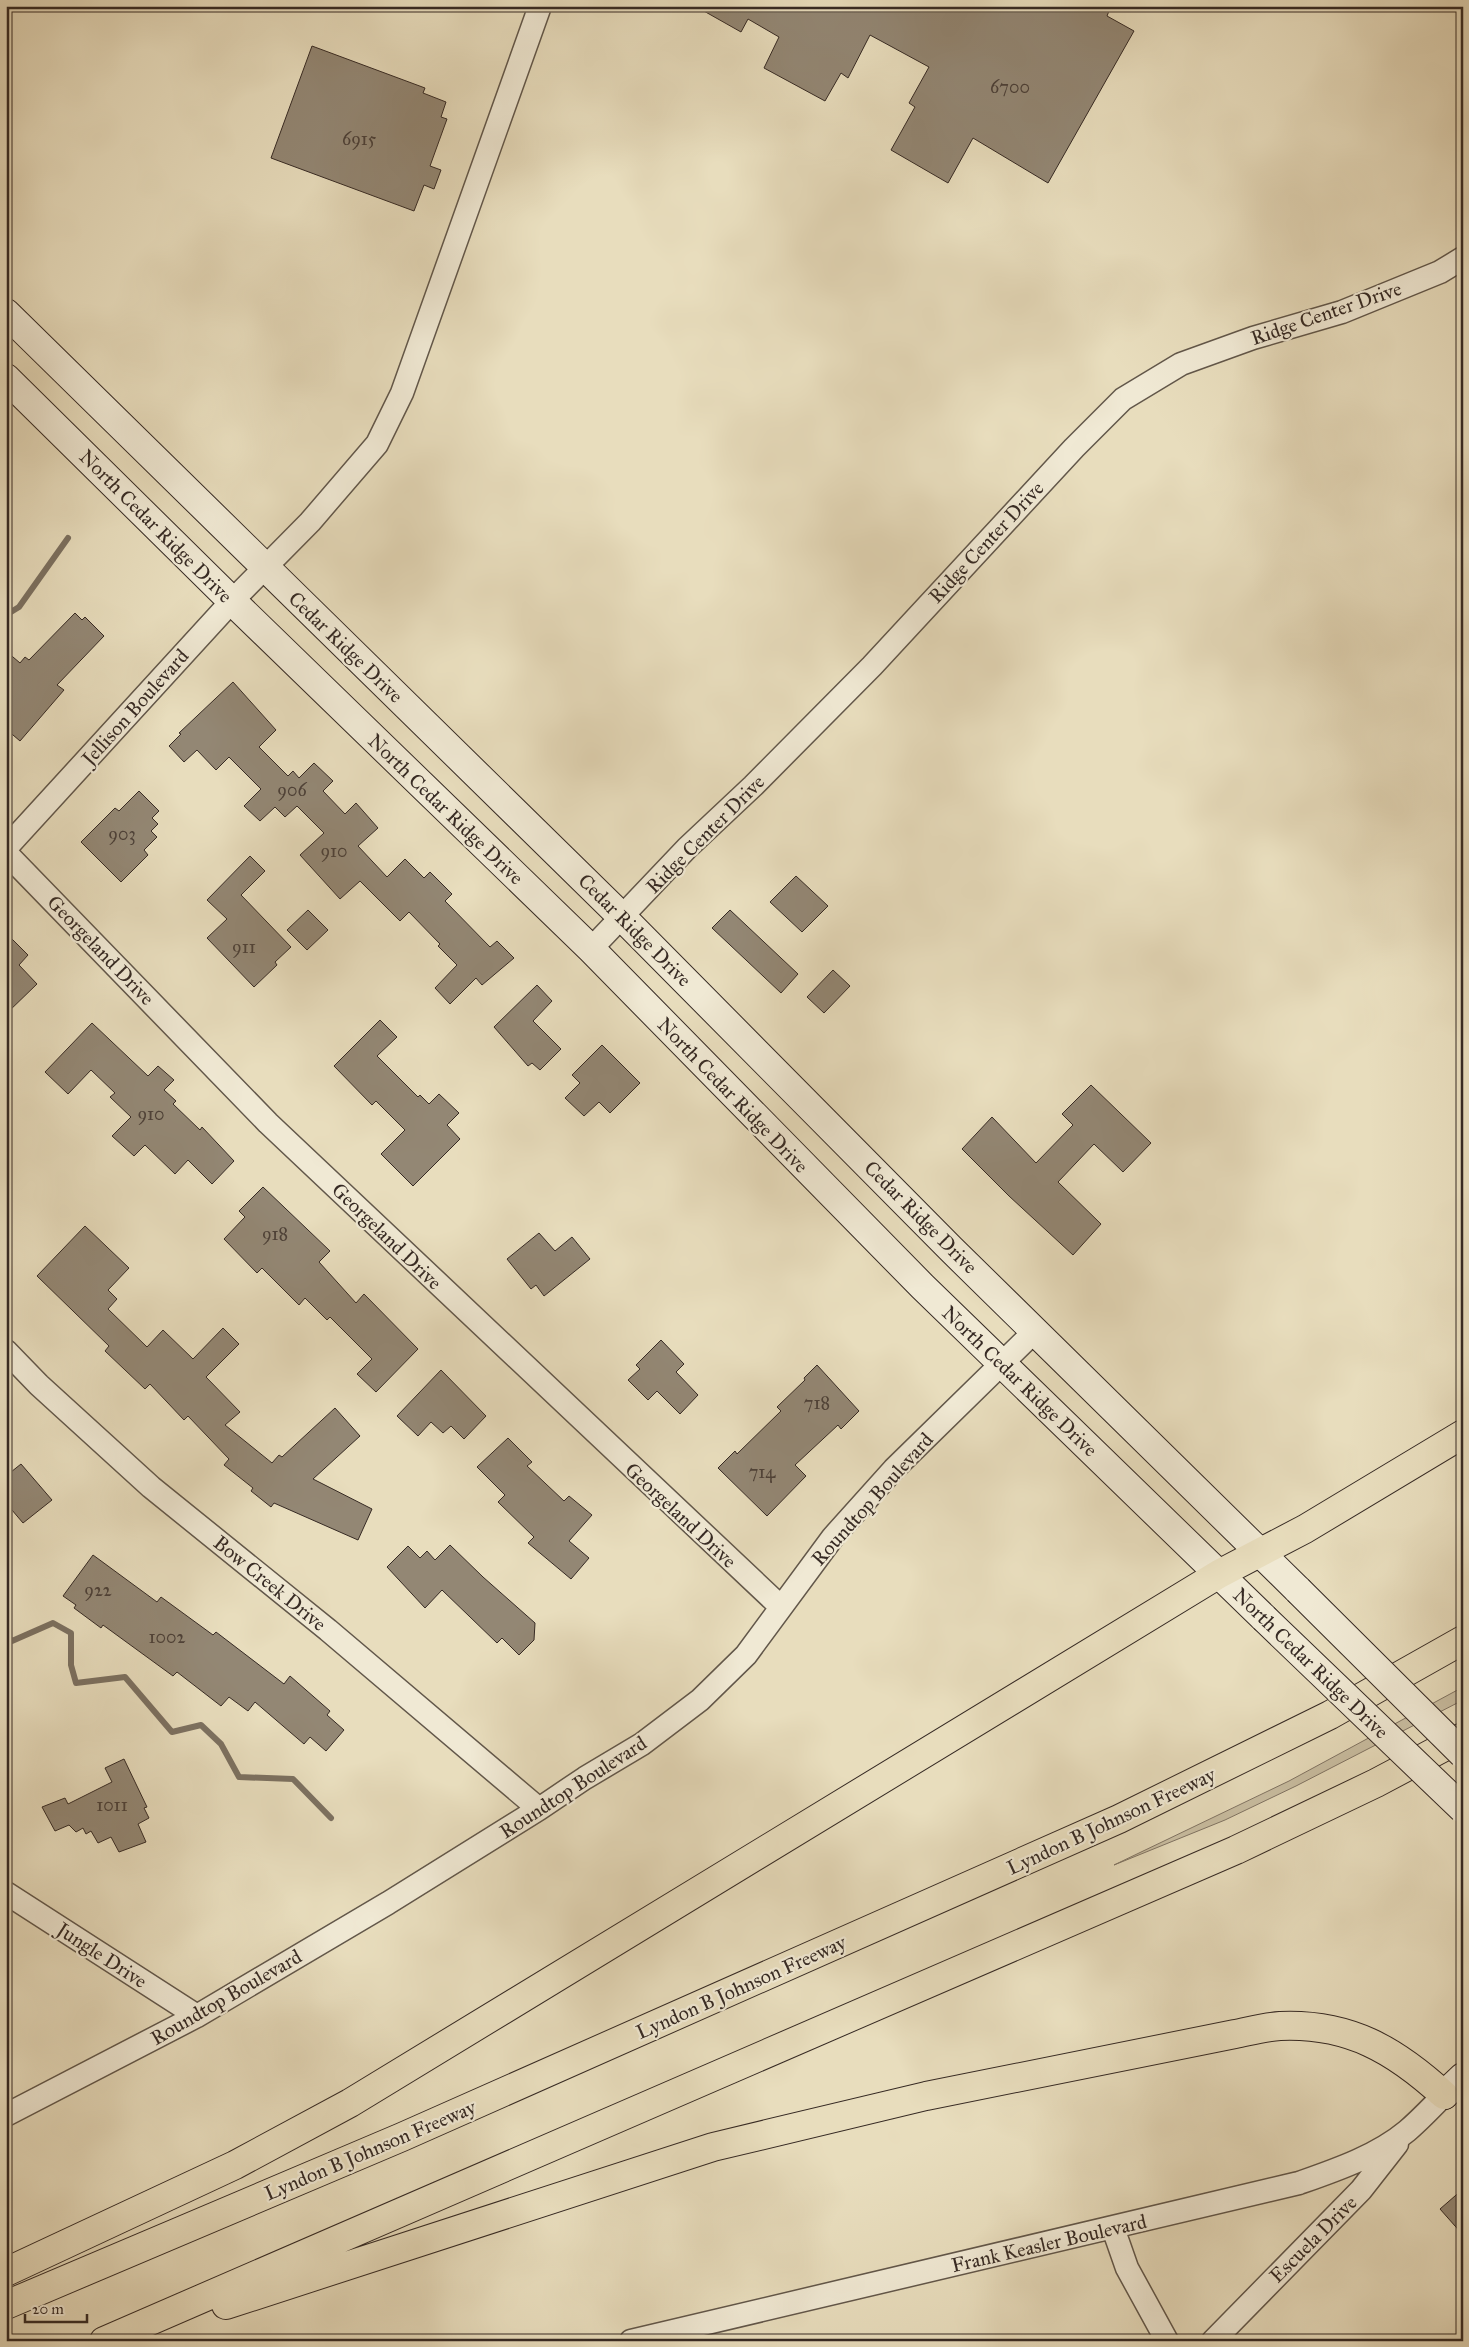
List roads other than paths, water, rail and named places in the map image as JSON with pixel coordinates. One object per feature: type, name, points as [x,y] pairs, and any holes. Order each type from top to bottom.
[{"type":"highway","points":[[6,2272],[235,2166],[350,2103],[1219,1574],[1305,1529],[1463,1434]]},
{"type":"highway","name":"Lyndon B Johnson Freeway","points":[[6,2306],[402,2137],[1119,1819],[1330,1715],[1463,1640]]},
{"type":"highway","points":[[104,2341],[1236,1850],[1376,1783],[1463,1737]]},
{"type":"highway","points":[[115,2341],[714,2147],[926,2096],[1235,2034],[1280,2026],[1318,2027],[1352,2035],[1387,2050],[1418,2072],[1444,2096]]},
{"type":"main road","name":"Cedar Ridge Drive","points":[[6,313],[623,918],[951,1249],[1036,1330],[1257,1553]]},
{"type":"main road","name":"North Cedar Ridge Drive","points":[[6,378],[232,601],[591,949],[912,1277],[1463,1809]]},
{"type":"main road","name":"North Cedar Ridge Drive","points":[[1257,1553],[1298,1590],[1463,1754]]},
{"type":"main road","points":[[1444,2096],[1463,2076]]},
{"type":"street","name":"Jellison Boulevard","points":[[6,848],[232,601],[266,569],[310,522],[377,444],[402,393],[540,6]]},
{"type":"street","name":"Ridge Center Drive","points":[[591,949],[623,918],[686,848],[753,786],[872,666],[1074,448],[1124,400],[1181,364],[1253,338],[1342,312],[1440,272],[1463,258]]},
{"type":"street","name":"Georgeland Drive","points":[[6,853],[268,1123],[780,1607]]},
{"type":"street","name":"Roundtop Boulevard","points":[[6,2115],[197,2016],[388,1903],[539,1809],[584,1778],[642,1744],[700,1700],[746,1656],[833,1537],[894,1469],[1004,1364],[1036,1330]]},
{"type":"street","name":"Bow Creek Drive","points":[[6,1351],[39,1385],[151,1488],[328,1630],[539,1809]]},
{"type":"street","name":"Jungle Drive","points":[[6,1893],[197,2016]]},
{"type":"street","name":"Frank Keasler Boulevard","points":[[631,2341],[1113,2228],[1299,2182],[1333,2171],[1371,2153],[1406,2131],[1444,2096]]},
{"type":"street","name":"Escuela Drive","points":[[1213,2341],[1361,2190],[1406,2131]]},
{"type":"street","points":[[1113,2228],[1127,2268],[1167,2341]]},
{"type":"waterway","points":[[6,615],[19,607],[68,538]]},
{"type":"waterway","points":[[6,1636],[12,1641],[53,1623],[71,1633],[71,1665],[76,1683],[125,1677],[172,1732],[201,1725],[221,1744],[239,1777],[293,1779],[331,1818]]}]
